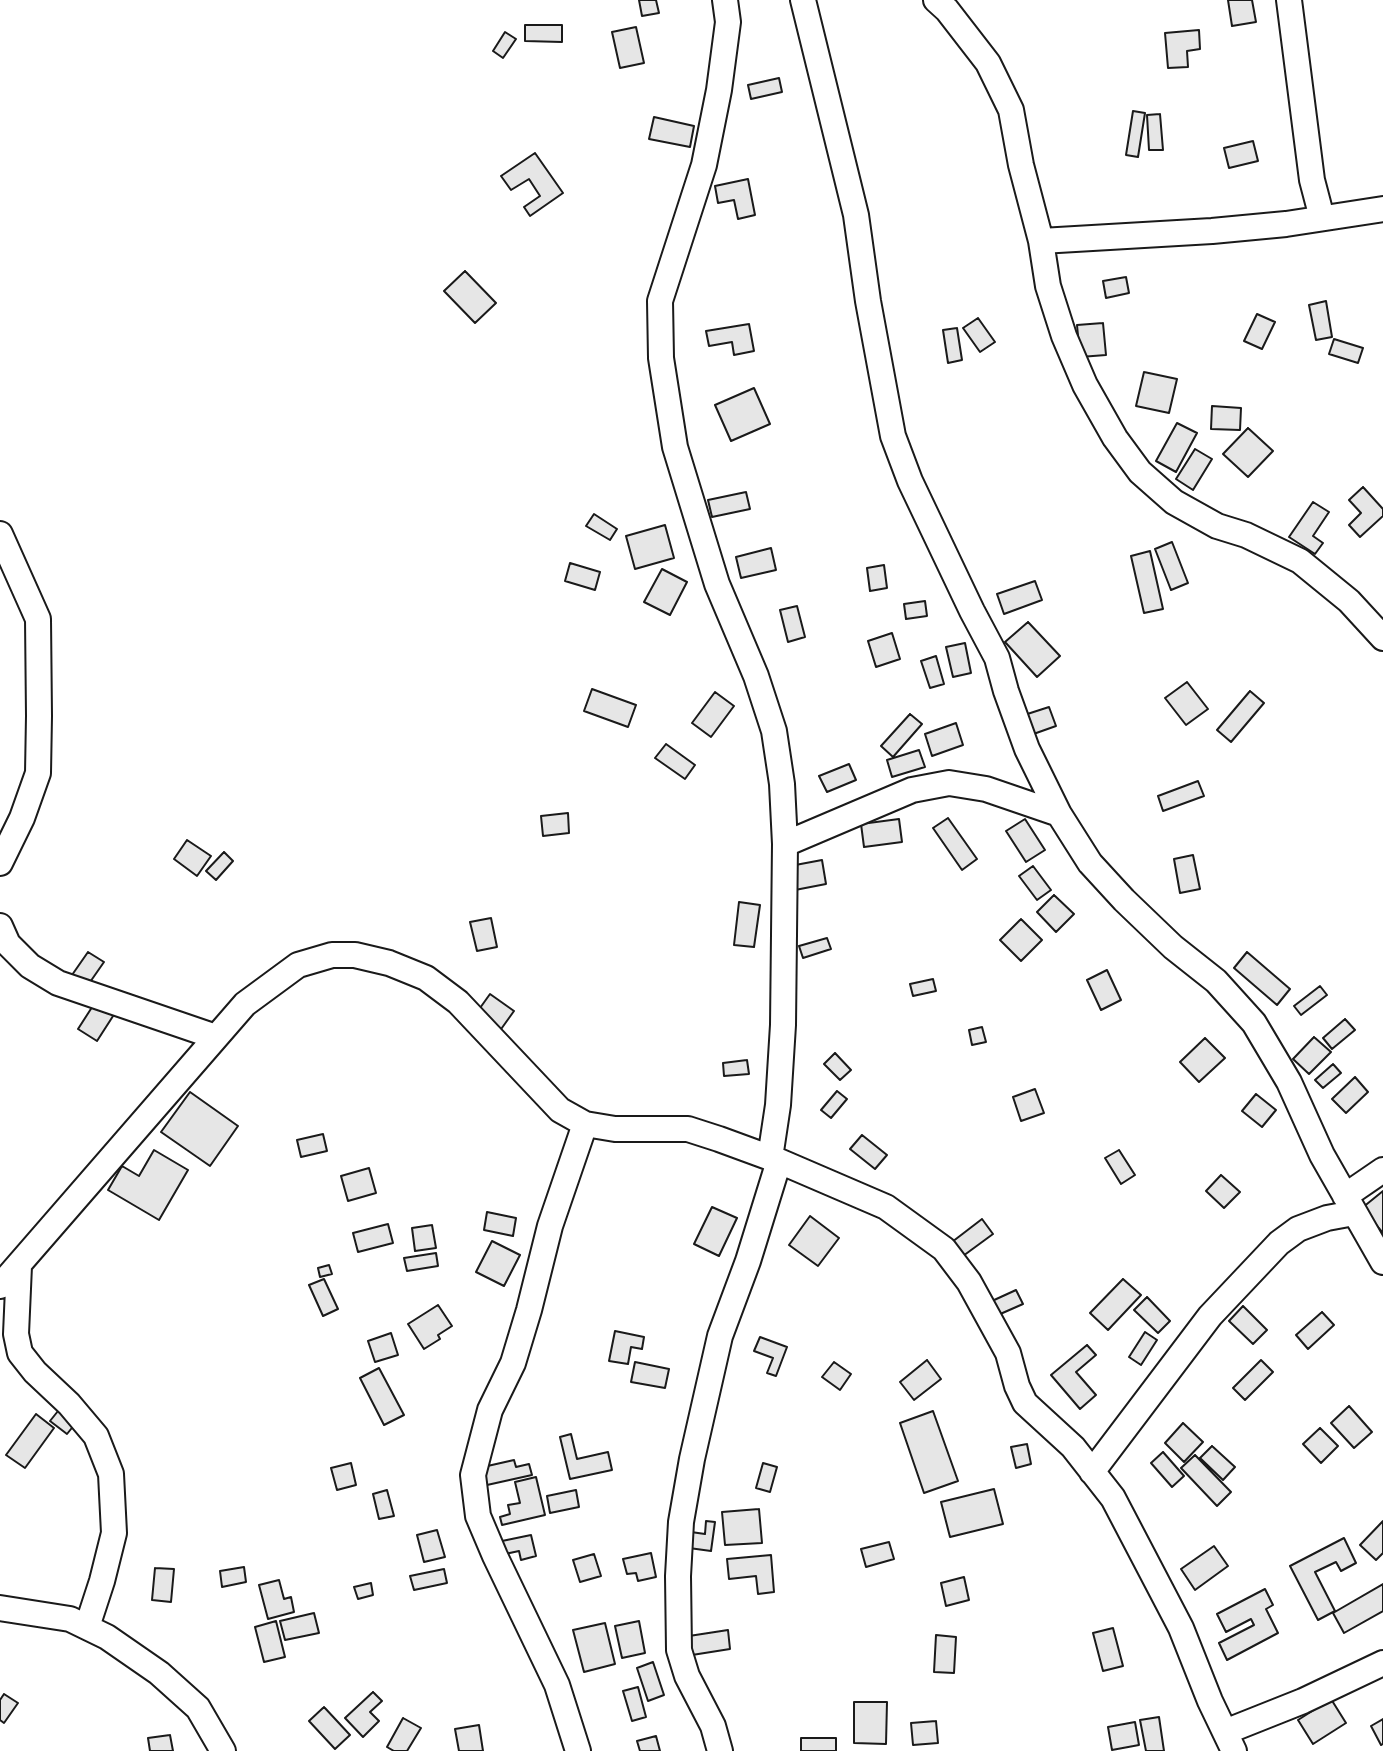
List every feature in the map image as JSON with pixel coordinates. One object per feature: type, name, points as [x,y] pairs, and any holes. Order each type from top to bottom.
[{"type":"street","points":[[720,1751],[713,1726],[687,1676],[679,1650],[678,1576],[681,1522],[692,1459],[720,1336],[748,1261],[775,1159],[783,1025],[785,844],[782,784],[774,731],[756,676],[717,584],[675,447],[661,358],[660,301],[704,165],[719,90],[728,22],[725,0]]},
{"type":"street","points":[[803,0],[856,215],[868,301],[893,436],[910,481],[972,611],[998,658],[1006,691],[1027,749],[1059,814],[1090,863],[1173,947],[1216,981],[1254,1023],[1289,1082],[1322,1155],[1383,1262]]},
{"type":"street","points":[[936,0],[947,10],[988,63],[1011,110],[1021,165],[1041,241],[1048,286],[1064,336],[1085,385],[1115,438],[1140,472],[1174,502],[1217,526],[1246,535],[1300,561],[1349,601],[1383,638]]},
{"type":"street","points":[[1289,0],[1312,180],[1322,218]]},
{"type":"street","points":[[1041,241],[1212,231],[1383,209]]},
{"type":"street","points":[[0,534],[38,619],[39,716],[38,773],[22,818],[0,863]]},
{"type":"street","points":[[785,844],[912,790],[949,783],[986,789],[1059,814]]},
{"type":"street","points":[[0,926],[8,944],[30,966],[58,983],[216,1037]]},
{"type":"street","points":[[0,1286],[245,1004],[298,965],[332,955],[355,955],[388,963],[426,978],[458,1002],[560,1110],[585,1124],[615,1129],[688,1129],[775,1159],[886,1207],[944,1250],[969,1282],[1008,1353],[1017,1386],[1025,1403],[1073,1447],[1113,1498],[1181,1628],[1230,1741],[1303,1701],[1383,1663]]},
{"type":"street","points":[[578,1751],[556,1685],[478,1516],[473,1475],[490,1410],[513,1363],[530,1310],[550,1226],[585,1124]]},
{"type":"street","points":[[1092,1472],[1210,1316],[1279,1244],[1298,1228],[1327,1218],[1350,1204],[1383,1170]]},
{"type":"street","points":[[19,1266],[16,1334],[10,1351],[69,1404],[96,1436],[111,1474],[114,1533],[103,1581],[87,1627]]},
{"type":"street","points":[[0,1608],[70,1619],[107,1637],[159,1673],[198,1708],[223,1751]]},
{"type":"building","points":[[639,0],[656,0],[659,13],[642,16]]},
{"type":"building","points":[[1228,0],[1252,0],[1256,22],[1232,26]]},
{"type":"building","points":[[525,25],[562,25],[562,42],[525,41]]},
{"type":"building","points":[[636,27],[644,63],[620,68],[612,32]]},
{"type":"building","points":[[1199,30],[1200,49],[1187,51],[1188,67],[1168,68],[1165,33]]},
{"type":"building","points":[[505,32],[516,39],[503,58],[493,51]]},
{"type":"building","points":[[779,78],[782,92],[751,99],[748,85]]},
{"type":"building","points":[[1133,111],[1145,113],[1138,157],[1126,155]]},
{"type":"building","points":[[1160,114],[1163,150],[1149,150],[1147,115]]},
{"type":"building","points":[[654,117],[694,126],[690,147],[649,139]]},
{"type":"building","points":[[1253,141],[1258,161],[1229,168],[1224,148]]},
{"type":"building","points":[[535,153],[563,193],[530,216],[524,207],[540,196],[529,179],[511,190],[501,176]]},
{"type":"building","points":[[748,179],[755,215],[738,219],[734,200],[718,203],[715,186]]},
{"type":"building","points":[[465,271],[496,303],[475,323],[444,291]]},
{"type":"building","points":[[1126,277],[1129,293],[1106,298],[1103,281]]},
{"type":"building","points":[[1326,301],[1332,337],[1316,340],[1309,305]]},
{"type":"building","points":[[1257,314],[1275,322],[1262,349],[1244,341]]},
{"type":"building","points":[[978,318],[995,342],[980,352],[963,328]]},
{"type":"building","points":[[1103,323],[1106,355],[1080,357],[1077,325]]},
{"type":"building","points":[[749,324],[754,351],[734,355],[732,342],[709,346],[706,331]]},
{"type":"building","points":[[957,328],[962,360],[948,363],[943,330]]},
{"type":"building","points":[[1334,339],[1363,348],[1358,363],[1329,354]]},
{"type":"building","points":[[1144,372],[1177,379],[1169,413],[1136,406]]},
{"type":"building","points":[[754,388],[770,424],[731,441],[715,405]]},
{"type":"building","points":[[1212,406],[1241,408],[1240,430],[1211,429]]},
{"type":"building","points":[[1177,423],[1197,433],[1176,472],[1156,461]]},
{"type":"building","points":[[1248,428],[1273,451],[1248,477],[1223,454]]},
{"type":"building","points":[[1195,449],[1212,459],[1193,490],[1176,479]]},
{"type":"building","points":[[1363,487],[1383,509],[1383,516],[1360,537],[1349,525],[1361,513],[1349,500]]},
{"type":"building","points":[[746,492],[750,509],[712,517],[708,500]]},
{"type":"building","points":[[1313,502],[1329,512],[1313,536],[1323,543],[1315,554],[1289,537]]},
{"type":"building","points":[[594,514],[617,529],[610,540],[586,526]]},
{"type":"building","points":[[665,525],[674,558],[635,569],[626,536]]},
{"type":"building","points":[[1172,542],[1188,583],[1171,590],[1155,549]]},
{"type":"building","points":[[771,548],[776,570],[741,578],[736,557]]},
{"type":"building","points":[[1150,551],[1163,609],[1144,613],[1131,556]]},
{"type":"building","points":[[570,563],[600,572],[595,590],[565,581]]},
{"type":"building","points":[[884,565],[887,588],[870,591],[867,568]]},
{"type":"building","points":[[662,569],[687,582],[670,615],[644,602]]},
{"type":"building","points":[[1035,581],[1042,600],[1004,614],[997,594]]},
{"type":"building","points":[[925,601],[927,616],[906,619],[904,604]]},
{"type":"building","points":[[797,606],[805,637],[788,642],[780,610]]},
{"type":"building","points":[[1028,622],[1060,656],[1037,677],[1005,642]]},
{"type":"building","points":[[892,633],[900,659],[876,667],[868,641]]},
{"type":"building","points":[[965,643],[971,673],[953,677],[946,647]]},
{"type":"building","points":[[936,656],[944,684],[930,688],[921,661]]},
{"type":"building","points":[[1187,682],[1208,709],[1186,725],[1165,698]]},
{"type":"building","points":[[592,689],[636,705],[628,727],[584,711]]},
{"type":"building","points":[[1250,691],[1264,703],[1231,742],[1217,730]]},
{"type":"building","points":[[715,692],[734,706],[711,737],[692,723]]},
{"type":"building","points":[[1049,707],[1056,726],[1025,737],[1018,717]]},
{"type":"building","points":[[910,714],[922,724],[893,757],[881,746]]},
{"type":"building","points":[[956,723],[963,745],[932,756],[925,734]]},
{"type":"building","points":[[666,744],[695,765],[685,779],[655,758]]},
{"type":"building","points":[[919,750],[925,767],[892,777],[887,760]]},
{"type":"building","points":[[849,764],[856,780],[827,792],[819,776]]},
{"type":"building","points":[[1198,781],[1204,796],[1163,811],[1158,796]]},
{"type":"building","points":[[568,813],[569,833],[543,836],[541,816]]},
{"type":"building","points":[[948,818],[977,859],[962,870],[933,828]]},
{"type":"building","points":[[899,819],[902,842],[864,847],[861,824]]},
{"type":"building","points":[[1025,819],[1045,850],[1026,862],[1006,831]]},
{"type":"building","points":[[187,840],[211,856],[197,876],[174,859]]},
{"type":"building","points":[[224,852],[233,861],[216,880],[206,871]]},
{"type":"building","points":[[1193,855],[1200,889],[1180,893],[1174,859]]},
{"type":"building","points":[[822,860],[826,884],[795,890],[790,866]]},
{"type":"building","points":[[1033,866],[1051,890],[1037,900],[1019,876]]},
{"type":"building","points":[[1054,895],[1074,914],[1056,932],[1037,912]]},
{"type":"building","points":[[739,902],[760,905],[754,947],[734,945]]},
{"type":"building","points":[[491,918],[497,947],[477,951],[470,922]]},
{"type":"building","points":[[1021,919],[1042,940],[1021,961],[1000,940]]},
{"type":"building","points":[[827,938],[831,949],[803,958],[799,946]]},
{"type":"building","points":[[88,952],[104,962],[88,985],[72,975]]},
{"type":"building","points":[[1247,952],[1290,989],[1277,1005],[1234,968]]},
{"type":"building","points":[[1107,970],[1121,1000],[1101,1010],[1087,980]]},
{"type":"building","points":[[933,979],[936,991],[913,996],[910,984]]},
{"type":"building","points":[[1320,986],[1327,995],[1301,1015],[1294,1006]]},
{"type":"building","points":[[490,994],[514,1011],[499,1032],[475,1015]]},
{"type":"building","points":[[96,1001],[115,1013],[97,1041],[78,1029]]},
{"type":"building","points":[[1345,1019],[1355,1030],[1332,1049],[1323,1038]]},
{"type":"building","points":[[982,1027],[986,1042],[972,1045],[969,1030]]},
{"type":"building","points":[[1314,1037],[1331,1052],[1309,1074],[1293,1059]]},
{"type":"building","points":[[1205,1038],[1225,1058],[1199,1082],[1180,1062]]},
{"type":"building","points":[[835,1053],[851,1070],[840,1080],[824,1064]]},
{"type":"building","points":[[747,1060],[749,1074],[724,1076],[723,1063]]},
{"type":"building","points":[[1333,1064],[1341,1073],[1323,1088],[1315,1080]]},
{"type":"building","points":[[1355,1077],[1368,1092],[1346,1113],[1332,1099]]},
{"type":"building","points":[[1035,1089],[1044,1113],[1021,1121],[1013,1097]]},
{"type":"building","points":[[837,1091],[847,1099],[831,1118],[821,1110]]},
{"type":"building","points":[[190,1092],[238,1126],[210,1166],[161,1132]]},
{"type":"building","points":[[1256,1094],[1276,1110],[1262,1127],[1242,1111]]},
{"type":"building","points":[[323,1134],[327,1151],[301,1157],[297,1140]]},
{"type":"building","points":[[862,1135],[887,1155],[875,1169],[850,1149]]},
{"type":"building","points":[[154,1150],[188,1170],[159,1220],[108,1190],[122,1166],[139,1176]]},
{"type":"building","points":[[1119,1150],[1135,1175],[1121,1184],[1105,1158]]},
{"type":"building","points":[[369,1168],[376,1193],[348,1201],[341,1176]]},
{"type":"building","points":[[1221,1175],[1240,1192],[1224,1208],[1206,1191]]},
{"type":"building","points":[[1383,1191],[1383,1233],[1362,1208]]},
{"type":"building","points":[[712,1207],[737,1218],[719,1256],[694,1244]]},
{"type":"building","points":[[487,1212],[516,1218],[513,1236],[484,1230]]},
{"type":"building","points":[[810,1216],[839,1238],[818,1266],[789,1245]]},
{"type":"building","points":[[982,1219],[993,1234],[963,1256],[952,1242]]},
{"type":"building","points":[[388,1224],[393,1243],[358,1252],[353,1233]]},
{"type":"building","points":[[432,1225],[436,1248],[415,1251],[412,1228]]},
{"type":"building","points":[[492,1241],[520,1255],[504,1286],[476,1272]]},
{"type":"building","points":[[436,1253],[438,1266],[407,1271],[404,1258]]},
{"type":"building","points":[[329,1265],[332,1274],[320,1277],[318,1268]]},
{"type":"building","points":[[324,1279],[338,1309],[323,1316],[309,1285]]},
{"type":"building","points":[[1123,1279],[1141,1295],[1108,1330],[1090,1313]]},
{"type":"building","points":[[1016,1290],[1023,1304],[998,1315],[992,1301]]},
{"type":"building","points":[[1147,1297],[1170,1321],[1158,1333],[1134,1310]]},
{"type":"building","points":[[438,1305],[452,1326],[438,1335],[440,1339],[424,1349],[408,1324]]},
{"type":"building","points":[[1243,1306],[1267,1330],[1253,1344],[1229,1321]]},
{"type":"building","points":[[1322,1312],[1334,1325],[1308,1349],[1296,1335]]},
{"type":"building","points":[[615,1331],[644,1337],[642,1349],[631,1347],[628,1364],[609,1361]]},
{"type":"building","points":[[1145,1332],[1157,1340],[1141,1365],[1129,1357]]},
{"type":"building","points":[[391,1333],[398,1355],[375,1362],[368,1341]]},
{"type":"building","points":[[760,1337],[787,1347],[776,1376],[767,1373],[773,1358],[754,1351]]},
{"type":"building","points":[[1087,1345],[1096,1355],[1076,1372],[1096,1395],[1080,1409],[1051,1375]]},
{"type":"building","points":[[927,1360],[941,1379],[914,1400],[900,1382]]},
{"type":"building","points":[[1261,1360],[1273,1372],[1245,1400],[1233,1388]]},
{"type":"building","points":[[635,1362],[669,1369],[665,1388],[631,1382]]},
{"type":"building","points":[[834,1362],[851,1374],[840,1390],[822,1377]]},
{"type":"building","points":[[379,1368],[404,1415],[384,1425],[360,1378]]},
{"type":"building","points":[[1349,1406],[1372,1432],[1354,1448],[1331,1423]]},
{"type":"building","points":[[58,1411],[75,1424],[67,1434],[50,1421]]},
{"type":"building","points":[[933,1411],[958,1481],[924,1493],[900,1423]]},
{"type":"building","points":[[36,1414],[54,1428],[25,1468],[6,1455]]},
{"type":"building","points":[[1183,1423],[1203,1442],[1184,1462],[1165,1443]]},
{"type":"building","points":[[1320,1428],[1338,1446],[1321,1463],[1303,1444]]},
{"type":"building","points":[[571,1434],[577,1459],[608,1452],[612,1470],[570,1479],[560,1437]]},
{"type":"building","points":[[1027,1444],[1031,1464],[1016,1468],[1011,1447]]},
{"type":"building","points":[[1212,1446],[1235,1467],[1223,1480],[1200,1458]]},
{"type":"building","points":[[1163,1452],[1184,1476],[1172,1487],[1151,1463]]},
{"type":"building","points":[[1195,1455],[1231,1492],[1217,1506],[1181,1468]]},
{"type":"building","points":[[514,1460],[516,1467],[529,1464],[532,1475],[487,1485],[483,1467]]},
{"type":"building","points":[[351,1463],[356,1485],[337,1490],[331,1468]]},
{"type":"building","points":[[763,1463],[777,1467],[770,1492],[756,1488]]},
{"type":"building","points":[[536,1477],[545,1515],[502,1525],[500,1517],[510,1514],[508,1505],[520,1503],[515,1482]]},
{"type":"building","points":[[994,1489],[1003,1524],[950,1537],[941,1502]]},
{"type":"building","points":[[387,1490],[394,1516],[379,1519],[373,1494]]},
{"type":"building","points":[[576,1490],[579,1507],[550,1513],[547,1496]]},
{"type":"building","points":[[759,1509],[762,1543],[725,1545],[722,1512]]},
{"type":"building","points":[[706,1521],[715,1522],[711,1551],[689,1548],[691,1532],[705,1534]]},
{"type":"building","points":[[1383,1521],[1383,1553],[1376,1560],[1360,1545]]},
{"type":"building","points":[[437,1530],[445,1557],[424,1562],[417,1535]]},
{"type":"building","points":[[531,1535],[536,1556],[521,1560],[519,1551],[505,1554],[502,1541]]},
{"type":"building","points":[[1344,1538],[1356,1563],[1341,1571],[1336,1562],[1315,1572],[1335,1611],[1318,1620],[1290,1566]]},
{"type":"building","points":[[889,1542],[894,1559],[866,1567],[861,1549]]},
{"type":"building","points":[[1214,1546],[1228,1566],[1195,1590],[1181,1569]]},
{"type":"building","points":[[651,1553],[656,1577],[638,1581],[636,1573],[627,1574],[623,1559]]},
{"type":"building","points":[[594,1554],[601,1576],[580,1582],[573,1560]]},
{"type":"building","points":[[771,1555],[774,1592],[758,1594],[756,1576],[729,1579],[727,1559]]},
{"type":"building","points":[[244,1567],[246,1582],[222,1587],[220,1571]]},
{"type":"building","points":[[155,1568],[174,1569],[171,1602],[152,1600]]},
{"type":"building","points":[[444,1569],[447,1583],[414,1590],[410,1576]]},
{"type":"building","points":[[964,1577],[969,1600],[946,1606],[941,1583]]},
{"type":"building","points":[[279,1580],[284,1599],[291,1597],[294,1612],[268,1619],[259,1585]]},
{"type":"building","points":[[371,1583],[373,1595],[358,1599],[354,1587]]},
{"type":"building","points":[[1383,1584],[1383,1611],[1344,1633],[1333,1613]]},
{"type":"building","points":[[1265,1589],[1273,1605],[1266,1609],[1278,1633],[1227,1660],[1219,1643],[1254,1625],[1251,1619],[1226,1632],[1217,1614]]},
{"type":"building","points":[[314,1613],[319,1633],[285,1640],[280,1621]]},
{"type":"building","points":[[276,1621],[285,1657],[264,1662],[255,1627]]},
{"type":"building","points":[[639,1621],[645,1653],[622,1658],[615,1626]]},
{"type":"building","points":[[605,1623],[615,1664],[584,1672],[573,1630]]},
{"type":"building","points":[[1113,1628],[1123,1666],[1103,1671],[1093,1633]]},
{"type":"building","points":[[728,1630],[730,1649],[692,1655],[689,1636]]},
{"type":"building","points":[[936,1635],[956,1637],[954,1673],[934,1672]]},
{"type":"building","points":[[653,1662],[664,1695],[648,1701],[637,1668]]},
{"type":"building","points":[[638,1687],[646,1717],[632,1721],[623,1691]]},
{"type":"building","points":[[373,1692],[382,1701],[370,1712],[379,1721],[363,1737],[345,1718]]},
{"type":"building","points":[[4,1694],[18,1703],[4,1723],[0,1720],[0,1700]]},
{"type":"building","points":[[1331,1699],[1346,1723],[1313,1744],[1298,1720]]},
{"type":"building","points":[[854,1702],[887,1702],[886,1744],[854,1743]]},
{"type":"building","points":[[324,1707],[350,1735],[335,1749],[309,1721]]},
{"type":"building","points":[[1159,1717],[1164,1751],[1146,1751],[1140,1720]]},
{"type":"building","points":[[403,1718],[421,1728],[407,1751],[394,1751],[387,1747]]},
{"type":"building","points":[[1383,1719],[1383,1744],[1381,1745],[1371,1726]]},
{"type":"building","points":[[936,1721],[938,1743],[913,1745],[911,1723]]},
{"type":"building","points":[[1135,1722],[1139,1745],[1112,1750],[1108,1727]]},
{"type":"building","points":[[479,1725],[483,1751],[459,1751],[455,1729]]},
{"type":"building","points":[[170,1735],[173,1751],[150,1751],[148,1738]]},
{"type":"building","points":[[656,1736],[660,1751],[640,1751],[637,1741]]},
{"type":"building","points":[[801,1738],[836,1738],[836,1751],[801,1751]]}]
